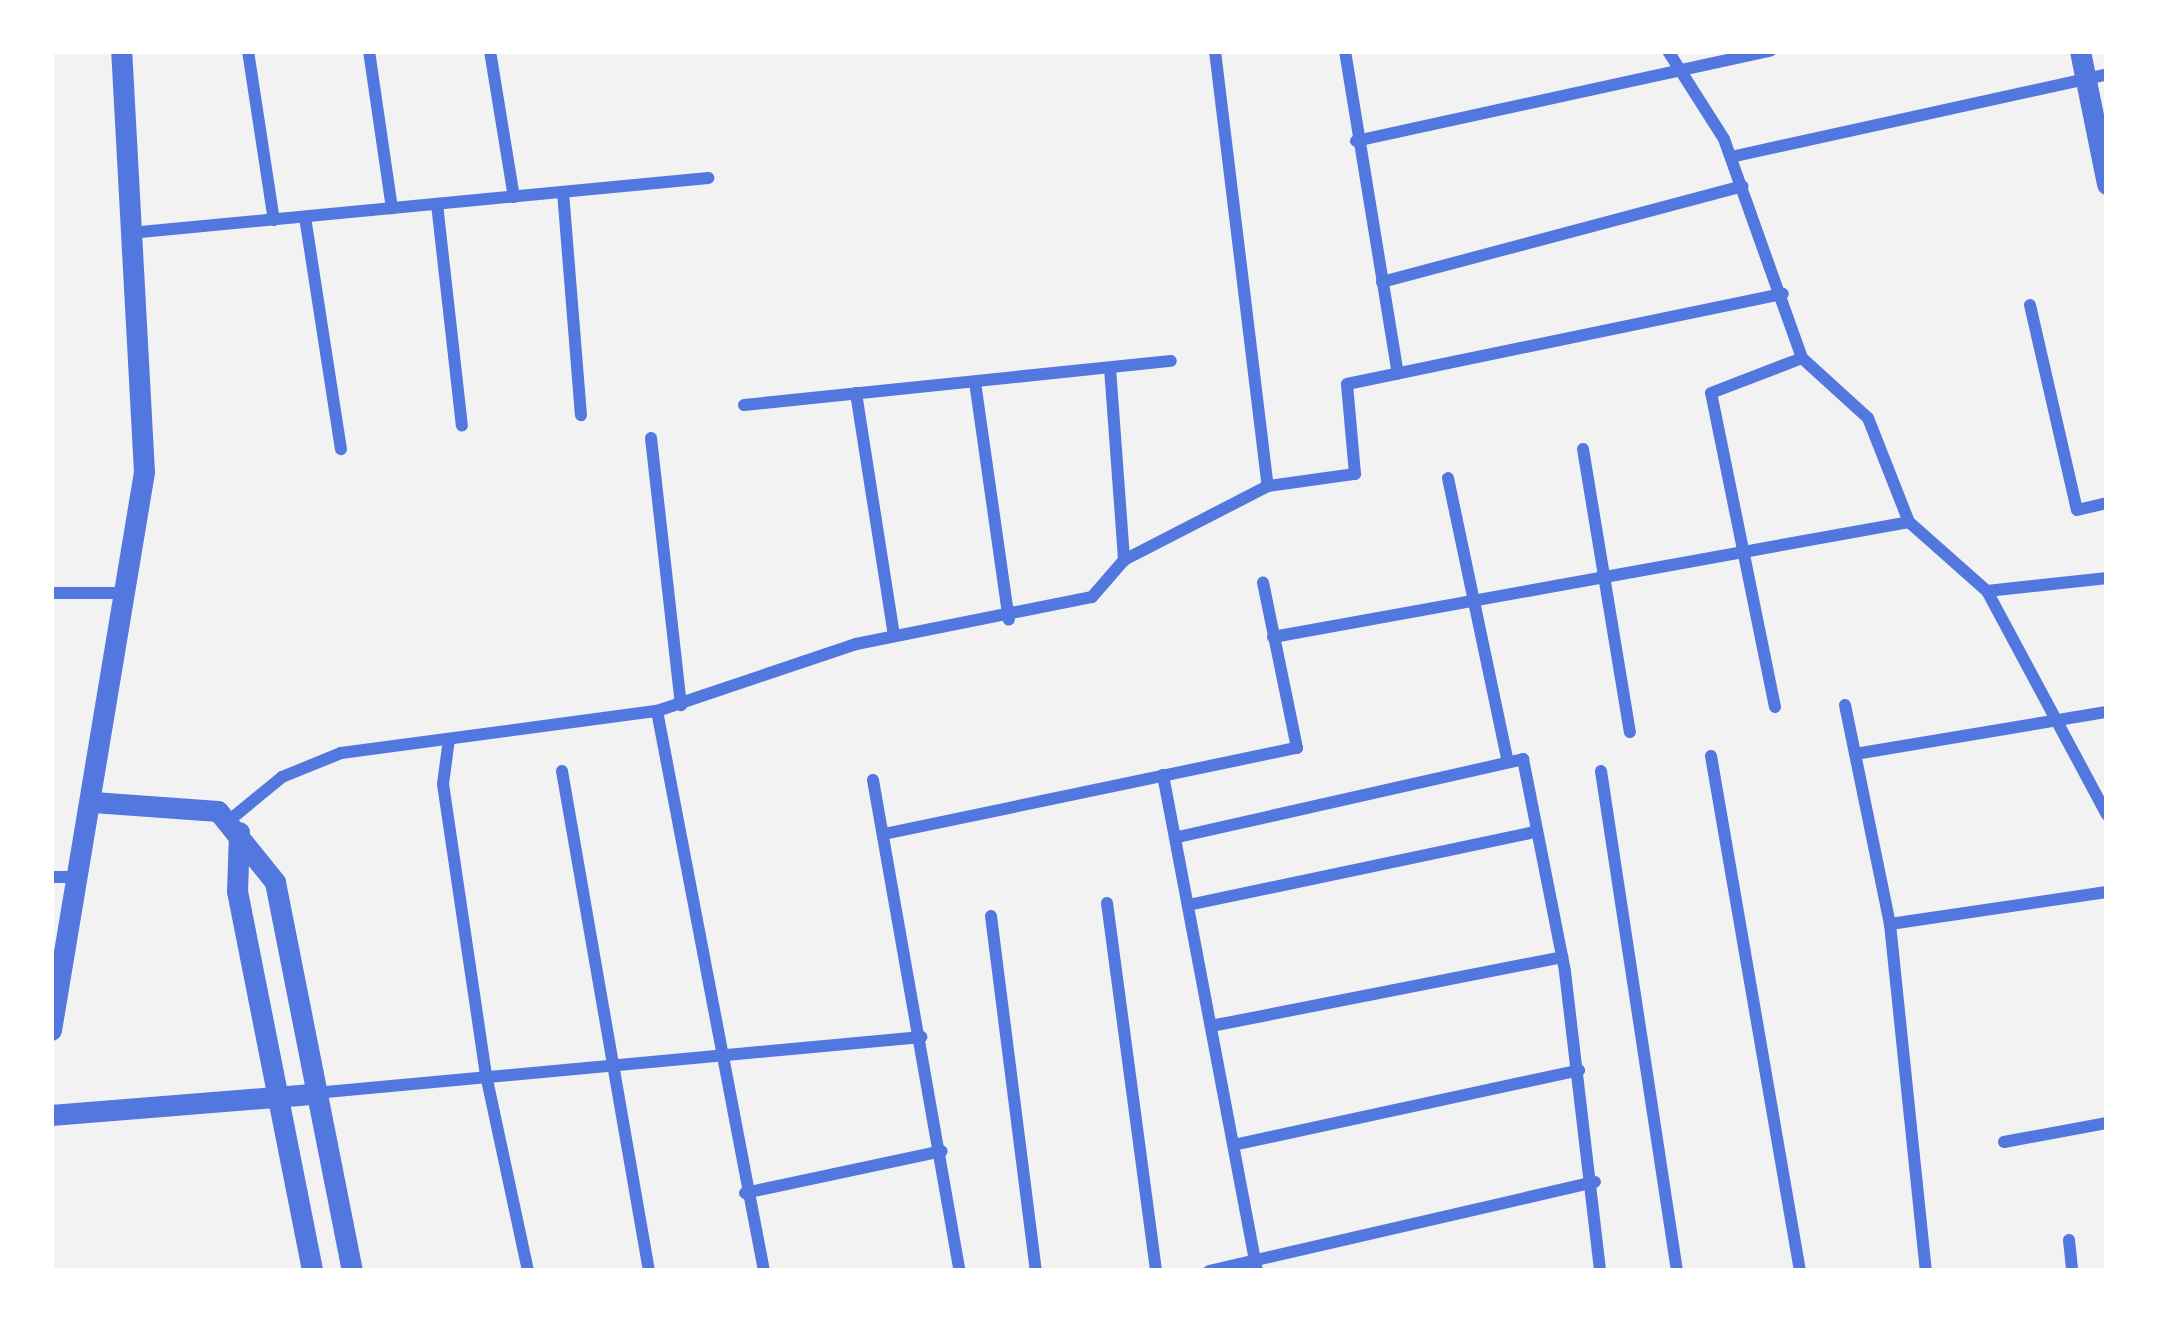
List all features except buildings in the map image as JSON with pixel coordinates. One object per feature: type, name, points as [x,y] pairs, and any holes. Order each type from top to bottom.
[{"type":"street","points":[[51,1030],[81,877],[144,472],[121,51]]},
{"type":"street","points":[[248,51],[274,220]]},
{"type":"street","points":[[369,51],[392,208]]},
{"type":"street","points":[[490,51],[514,196]]},
{"type":"street","points":[[1215,51],[1268,486]]},
{"type":"street","points":[[1345,51],[1356,141],[1398,374]]},
{"type":"street","points":[[1669,51],[1731,157],[1802,358],[1868,418],[1909,522],[1987,591],[2107,815]]},
{"type":"street","points":[[1356,141],[1770,51]]},
{"type":"street","points":[[2080,51],[2098,75],[2107,184]]},
{"type":"street","points":[[1731,157],[2098,75]]},
{"type":"street","points":[[130,232],[708,178]]},
{"type":"street","points":[[1382,282],[1742,186]]},
{"type":"street","points":[[563,192],[581,415]]},
{"type":"street","points":[[437,204],[462,426]]},
{"type":"street","points":[[305,217],[341,449]]},
{"type":"street","points":[[312,1271],[237,891],[235,825],[298,767],[449,739],[657,711],[894,636],[1009,620],[1092,597],[1124,560],[1268,486],[1355,474],[1347,384],[1783,294]]},
{"type":"street","points":[[2030,304],[2077,509],[2107,502]]},
{"type":"street","points":[[1775,707],[1711,393],[1802,358]]},
{"type":"street","points":[[744,405],[1171,361]]},
{"type":"street","points":[[1110,368],[1124,560]]},
{"type":"street","points":[[975,382],[1009,620]]},
{"type":"street","points":[[856,393],[894,636]]},
{"type":"street","points":[[651,438],[681,705]]},
{"type":"street","points":[[1582,449],[1630,732]]},
{"type":"street","points":[[1448,478],[1508,762]]},
{"type":"street","points":[[1274,637],[1472,595],[1606,580],[1909,522]]},
{"type":"street","points":[[1987,591],[2107,578]]},
{"type":"street","points":[[884,834],[1297,748],[1263,582]]},
{"type":"street","points":[[51,593],[128,593]]},
{"type":"street","points":[[1845,705],[1890,924],[1926,1271]]},
{"type":"street","points":[[657,711],[716,1049],[764,1271]]},
{"type":"street","points":[[1855,754],[2107,712]]},
{"type":"street","points":[[449,739],[443,784],[486,1075],[528,1271]]},
{"type":"street","points":[[1711,756],[1800,1271]]},
{"type":"street","points":[[1178,837],[1522,759],[1562,957],[1595,1182],[1600,1271]]},
{"type":"street","points":[[562,771],[605,1058],[649,1271]]},
{"type":"street","points":[[1601,771],[1677,1271]]},
{"type":"street","points":[[1163,775],[1216,1025],[1256,1265]]},
{"type":"street","points":[[873,780],[960,1271]]},
{"type":"street","points":[[93,802],[235,825],[275,882],[352,1271]]},
{"type":"street","points":[[1193,904],[1536,832]]},
{"type":"street","points":[[51,877],[81,877]]},
{"type":"street","points":[[1890,924],[2107,892]]},
{"type":"street","points":[[1107,903],[1156,1271]]},
{"type":"street","points":[[991,916],[1036,1271]]},
{"type":"street","points":[[1216,1025],[1562,957]]},
{"type":"street","points":[[51,1115],[314,1094],[605,1058],[921,1036]]},
{"type":"street","points":[[1238,1144],[1579,1070]]},
{"type":"street","points":[[2004,1142],[2107,1123]]},
{"type":"street","points":[[745,1193],[942,1150]]},
{"type":"street","points":[[1209,1271],[1256,1265],[1595,1182]]},
{"type":"street","points":[[2069,1240],[2072,1271]]}]
